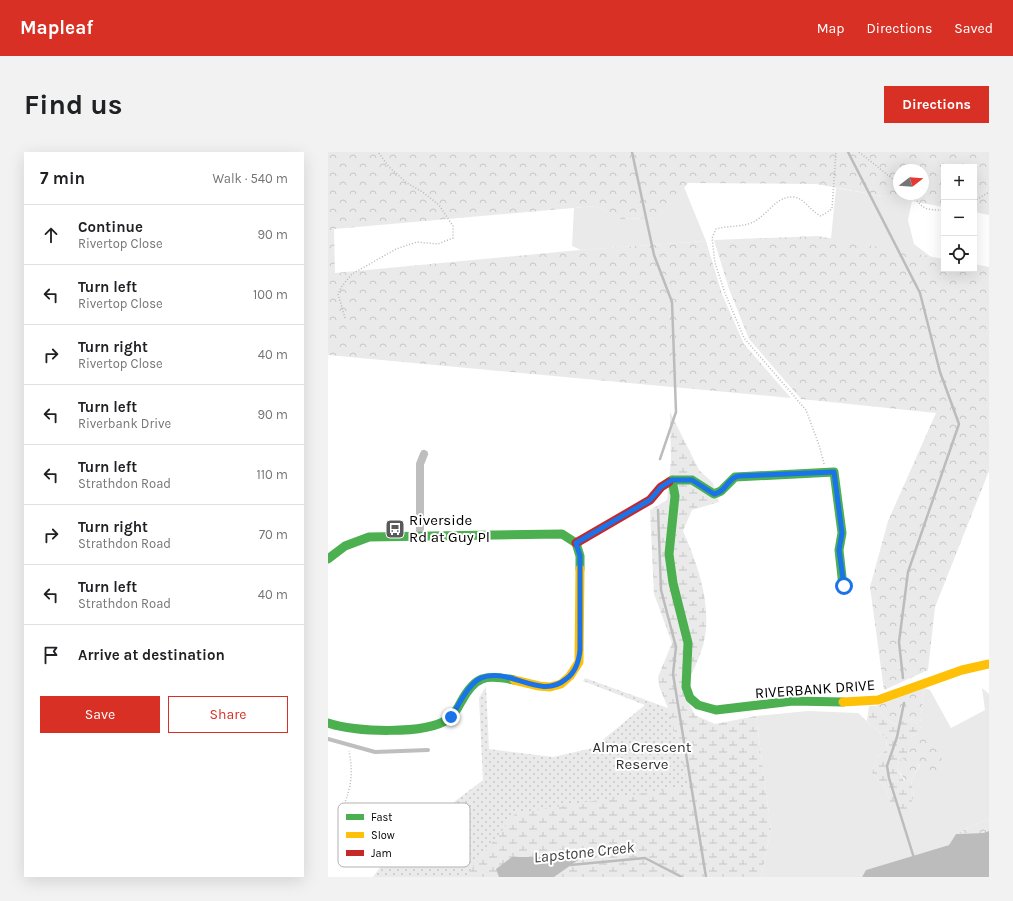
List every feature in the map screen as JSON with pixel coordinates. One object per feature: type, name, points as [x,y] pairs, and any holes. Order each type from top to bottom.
[{"type":"street","points":[[420,536],[420,464],[424,454]]},
{"type":"street","points":[[576,543],[650,500],[661,487],[672,480],[692,480],[714,494],[723,490],[735,477],[834,472],[842,533],[839,550],[844,586]]},
{"type":"street","name":"RIVERBANK DRIVE","points":[[672,480],[675,496],[669,554],[673,583],[688,643],[686,687],[690,698],[698,705],[716,710],[793,701],[846,702],[878,700],[962,670],[989,664]]},
{"type":"street","points":[[328,559],[345,546],[363,539],[420,536],[555,534],[562,534],[576,543],[580,556],[579,662],[575,670],[562,683],[552,687],[543,687],[511,679],[496,677],[482,678],[470,688],[451,717],[446,721],[428,726],[390,731],[328,723]]},
{"type":"lane","points":[[328,739],[383,753],[428,750]]},
{"type":"path","points":[[345,318],[338,294],[346,280],[352,274],[396,249],[417,242],[438,244],[453,238],[453,226],[439,205],[424,193],[406,183],[389,167],[378,152]]},
{"type":"path","points":[[826,472],[819,445],[806,410],[744,338],[725,293],[715,262],[712,238],[716,229],[740,226],[757,221],[779,200],[794,197],[803,201],[813,213],[821,216],[832,209],[836,152]]},
{"type":"path","points":[[859,152],[893,179]]},
{"type":"path","points":[[976,200],[989,192]]},
{"type":"path","points":[[915,200],[919,205],[930,210],[941,210]]},
{"type":"path","points":[[344,803],[350,788],[352,775],[348,745]]},
{"type":"green space","points":[[328,152],[989,152],[989,215],[977,213],[977,164],[941,164],[941,206],[905,200],[929,200],[929,164],[893,164],[893,198],[816,184],[688,183],[658,218],[619,219],[596,206],[334,229],[335,273],[580,250],[706,241],[722,294],[744,344],[791,398],[328,355]]},
{"type":"green space","points":[[684,187],[706,241],[581,250],[572,246],[574,208],[596,206],[620,219],[658,218]]},
{"type":"green space","points":[[836,188],[893,198],[893,200],[912,201],[908,220],[914,244],[931,257],[831,239]]},
{"type":"green space","points":[[818,236],[941,258],[941,272],[977,272],[977,265],[989,267],[989,471],[935,607],[928,670],[884,690],[870,587],[888,521],[936,413],[801,399],[749,339],[729,289],[714,240]]},
{"type":"green space","points":[[670,412],[699,470],[713,483],[719,502],[692,510],[683,531],[695,560],[703,590],[706,606],[706,622],[705,637],[701,652],[683,691],[695,715],[715,724],[756,716],[771,829],[761,877],[373,877],[393,867],[470,867],[470,829],[625,752],[645,704],[668,708],[659,686],[658,677],[672,643],[654,594],[650,510],[667,500],[671,460]]},
{"type":"green space","name":"Alma Crescent Reserve","points":[[585,678],[668,708],[689,786],[516,813],[465,877],[373,877],[380,867],[470,867],[470,803],[453,803],[483,780],[479,698],[486,686],[489,749],[553,757],[593,748],[645,705],[583,681]]},
{"type":"green space","points":[[924,688],[930,690],[951,728],[985,710],[982,688],[989,694],[989,818],[956,834],[949,845],[866,870],[862,877],[761,877],[771,829],[756,716],[808,711],[858,713],[886,738],[887,749],[877,758],[872,773],[886,789],[891,806],[914,796],[911,780],[935,740],[920,726]]},
{"type":"green space","points":[[924,688],[920,726],[912,719],[897,725],[885,718],[876,706]]},
{"type":"green space","points":[[869,706],[876,706],[885,718],[897,725],[912,719],[929,734],[916,734],[907,739],[910,754],[900,760],[897,767],[904,781],[911,780],[914,796],[908,811],[891,806],[886,789],[872,773],[877,758],[887,749],[886,738],[867,721]]},
{"type":"green space","points":[[916,734],[929,734],[935,739],[945,768],[933,772],[920,764],[911,780],[905,781],[897,767],[907,739]]},
{"type":"green space","points":[[989,818],[989,831],[983,833],[956,834]]},
{"type":"shaded area","points":[[989,831],[989,877],[862,877],[866,870],[949,845],[956,834],[983,833]]},
{"type":"shaded area","points":[[564,850],[581,858],[554,877],[499,877],[496,869],[512,857],[542,857]]},
{"type":"waterway","points":[[632,152],[654,255],[672,302],[676,412],[660,459]]},
{"type":"waterway","points":[[848,152],[920,293],[940,372],[959,424],[908,572],[899,642],[903,678]]},
{"type":"waterway","points":[[658,510],[661,590],[676,647],[673,674],[706,877]]},
{"type":"waterway","points":[[904,703],[897,737],[887,766],[889,778],[914,858]]},
{"type":"waterway","name":"Lapstone Creek","points":[[570,865],[645,858],[682,877]]},
{"type":"traffic: fast","points":[[672,480],[692,480],[714,494],[721,491],[735,477],[834,472],[842,533],[839,550],[843,586]]},
{"type":"traffic: fast","points":[[669,482],[672,480],[675,496],[669,554],[673,583],[688,643],[686,687],[690,698],[698,705],[716,710],[793,701],[843,702]]},
{"type":"traffic: fast","points":[[328,559],[345,546],[369,537],[562,534],[576,543],[580,556],[580,569]]},
{"type":"traffic: fast","points":[[328,723],[372,730],[407,730],[424,728],[448,719],[456,711],[466,693],[476,682],[488,677],[514,680]]},
{"type":"traffic: slow","points":[[514,680],[550,687],[561,684],[570,676],[579,662],[580,569]]},
{"type":"traffic: slow","points":[[843,702],[878,700],[962,670],[989,664]]},
{"type":"traffic: jam","points":[[576,543],[650,500],[661,487],[669,482]]},
{"type":"place","name":"Riverside Rd at Guy Pl","points":[[395,529]]},
{"type":"route","points":[[451,717],[470,688],[477,680],[482,678],[496,677],[543,687],[552,687],[562,683],[568,678],[575,670],[579,662],[580,650],[580,556],[579,548],[576,543],[650,500],[661,487],[672,480],[692,480],[714,494],[723,490],[731,479],[738,476],[834,472],[842,533],[839,550],[844,586]]}]
